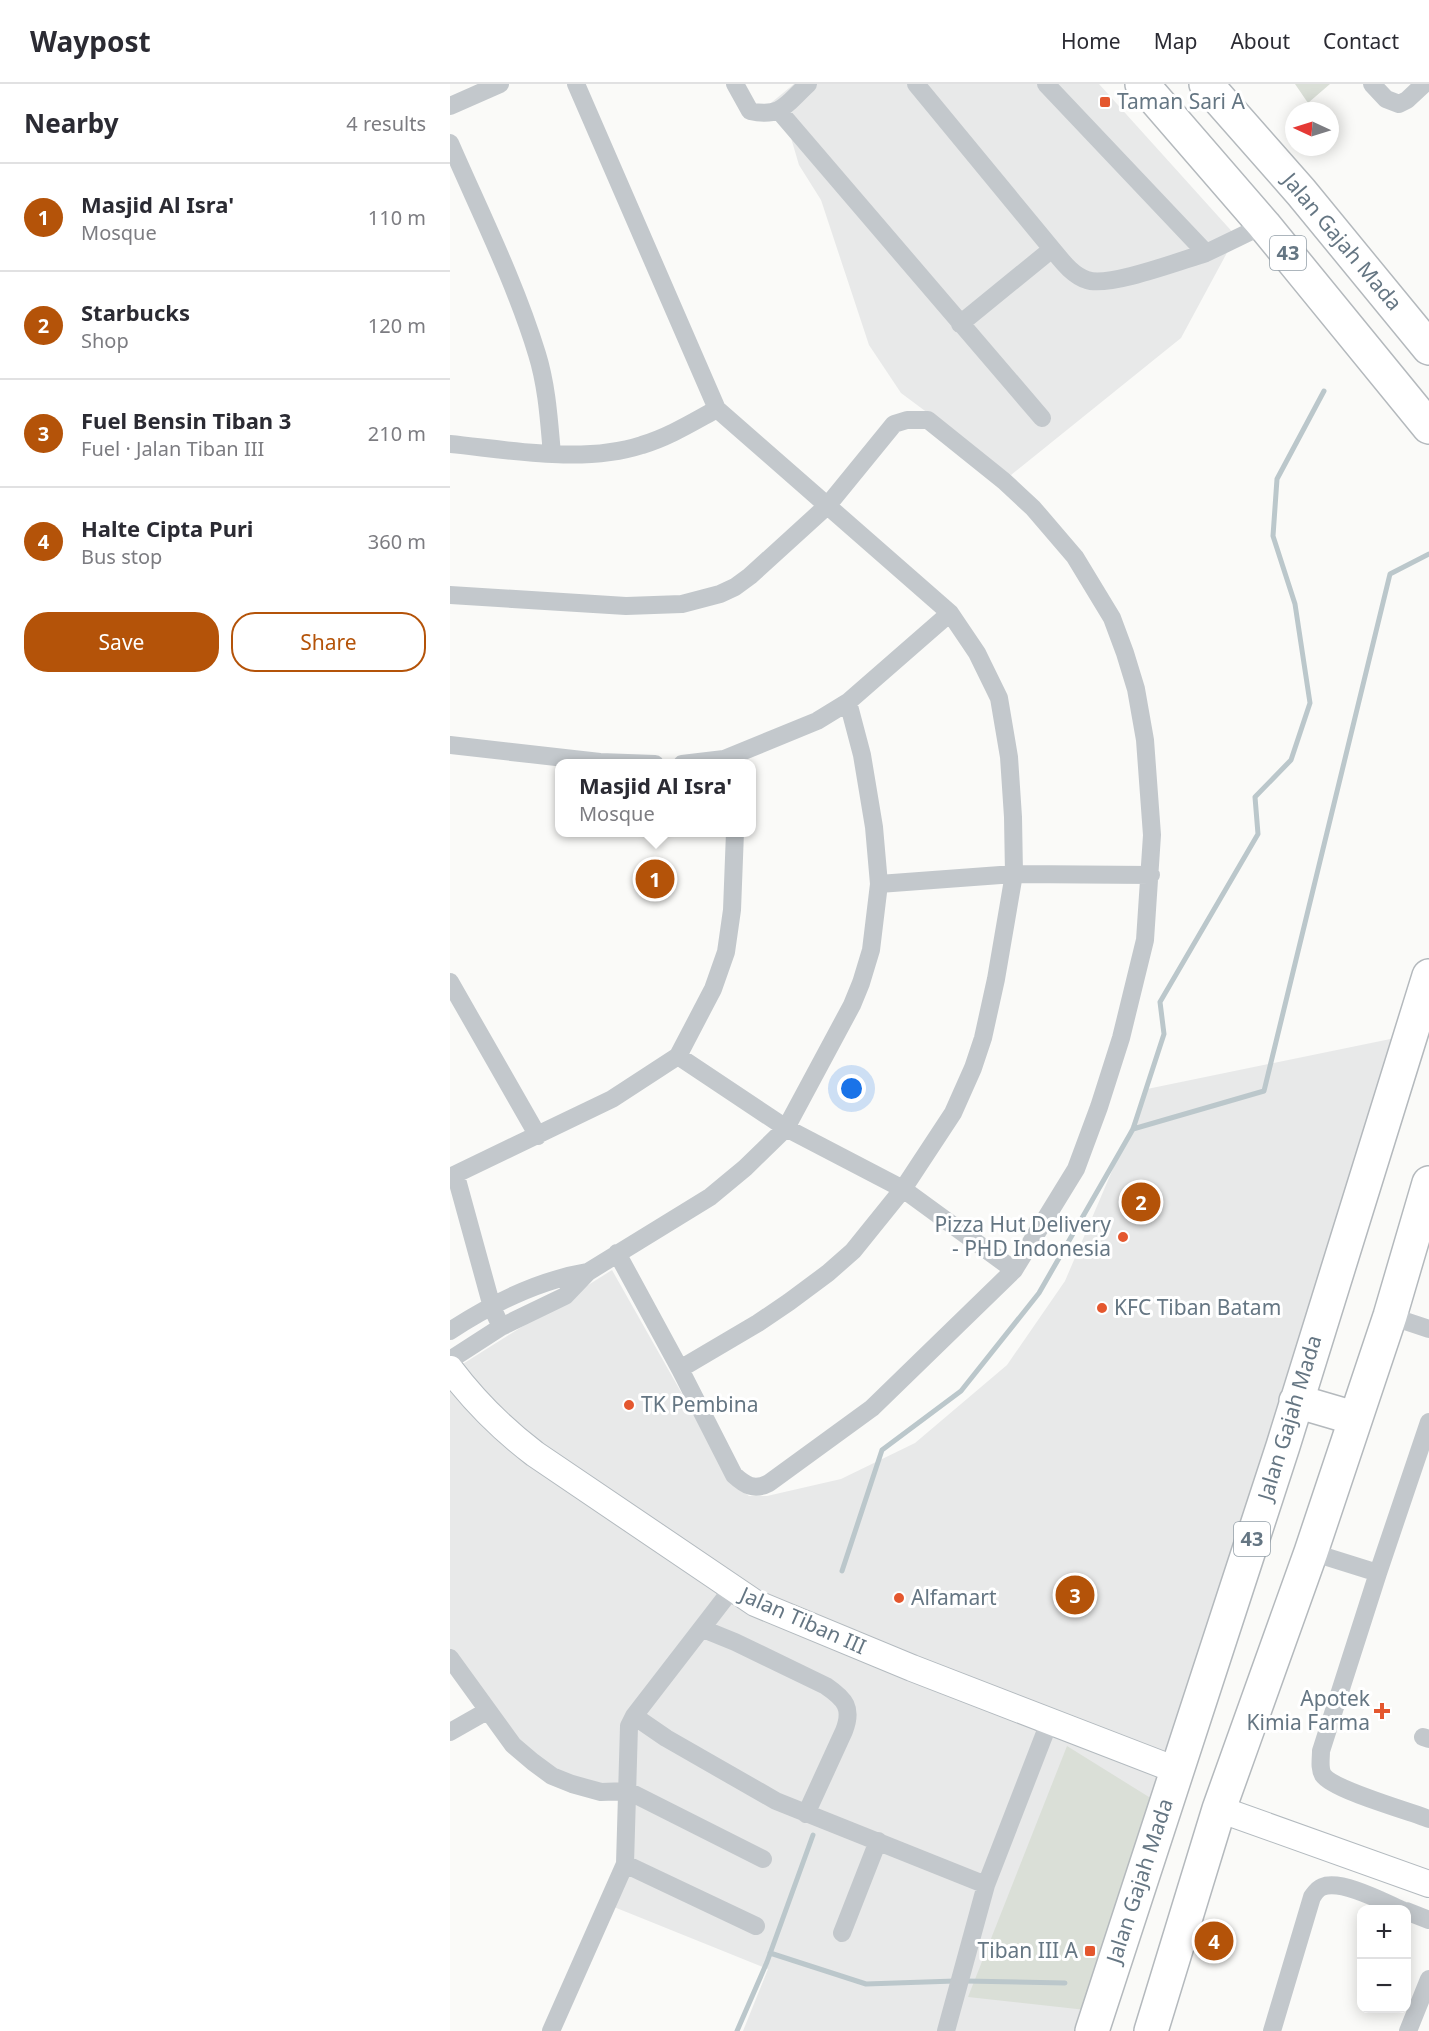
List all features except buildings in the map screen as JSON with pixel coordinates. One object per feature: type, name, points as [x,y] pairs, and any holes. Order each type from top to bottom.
[{"type":"highway","name":"43","points":[[1142,84],[1264,225],[1429,427]]},
{"type":"highway","name":"Jalan Gajah Mada","points":[[1206,84],[1301,192],[1429,348]]},
{"type":"highway","name":"Jalan Gajah Mada","points":[[1092,2031],[1296,1401],[1429,976]]},
{"type":"highway","points":[[1151,2031],[1219,1809],[1311,1552],[1390,1316],[1429,1183]]},
{"type":"highway","points":[[1296,1401],[1354,1418]]},
{"type":"street","points":[[450,106],[500,84]]},
{"type":"street","points":[[576,84],[717,409],[950,613],[977,653],[999,698],[1009,757],[1014,874],[996,979],[983,1038],[973,1068],[952,1113],[903,1189],[853,1251],[828,1273],[758,1323],[680,1369]]},
{"type":"street","points":[[735,84],[750,111],[769,114],[779,111],[808,84]]},
{"type":"street","points":[[916,84],[1071,271],[1087,280],[1110,281],[1206,253],[1264,225]]},
{"type":"street","points":[[1046,84],[1206,253]]},
{"type":"street","points":[[1372,84],[1386,99],[1399,104],[1407,100],[1424,84]]},
{"type":"street","points":[[779,111],[1042,418]]},
{"type":"street","points":[[450,143],[513,287],[538,355],[545,389],[552,454]]},
{"type":"street","points":[[960,324],[1052,249]]},
{"type":"street","points":[[450,444],[552,454],[596,453],[641,446],[669,435],[717,409]]},
{"type":"street","points":[[450,595],[626,606],[661,606],[702,600],[735,587],[750,576],[828,505],[894,424],[907,420],[928,420],[1004,481],[1033,508],[1075,557],[1112,618],[1136,689],[1145,740],[1152,835],[1145,940],[1121,1038],[1076,1168],[1014,1270],[872,1408],[763,1486],[752,1487],[744,1484],[734,1475],[617,1253]]},
{"type":"street","points":[[729,759],[818,721],[848,702],[950,613]]},
{"type":"street","points":[[450,1360],[501,1327],[565,1296],[588,1272],[710,1197],[745,1168],[786,1128],[837,1035],[861,982],[871,950],[879,884],[869,789],[848,702]]},
{"type":"street","points":[[450,745],[574,759]]},
{"type":"street","points":[[501,1327],[492,1307],[453,1177],[612,1099],[678,1056],[713,989],[726,952],[732,910],[735,837]]},
{"type":"street","points":[[879,884],[1014,874],[1151,875]]},
{"type":"street","points":[[450,982],[538,1136]]},
{"type":"street","points":[[678,1056],[786,1128],[903,1189],[1014,1270]]},
{"type":"street","points":[[450,1331],[492,1307],[554,1279],[588,1272]]},
{"type":"street","points":[[1390,1316],[1429,1329]]},
{"type":"street","name":"Jalan Tiban III","points":[[450,1369],[474,1399],[507,1432],[526,1447],[755,1603],[932,1677],[1050,1720],[1176,1770]]},
{"type":"street","points":[[1429,1422],[1321,1751],[1320,1764],[1323,1774],[1340,1787],[1429,1819]]},
{"type":"street","points":[[1311,1552],[1378,1573]]},
{"type":"street","points":[[551,2031],[625,1864],[629,1726],[634,1716],[703,1629],[732,1588]]},
{"type":"street","points":[[703,1629],[826,1686],[838,1694],[847,1707],[848,1719],[844,1731],[806,1814]]},
{"type":"street","points":[[450,1658],[513,1745],[552,1776],[601,1792],[628,1791],[763,1858]]},
{"type":"street","points":[[450,1732],[487,1711]]},
{"type":"street","points":[[634,1716],[666,1738],[749,1787],[806,1814],[986,1885]]},
{"type":"street","points":[[946,2031],[986,1885],[1050,1720]]},
{"type":"street","points":[[1219,1809],[1429,1884]]},
{"type":"street","points":[[842,1933],[878,1841]]},
{"type":"street","points":[[625,1864],[756,1926]]},
{"type":"street","points":[[1272,2031],[1312,1897],[1318,1890],[1323,1886],[1347,1887],[1392,1905]]},
{"type":"street","points":[[1411,1912],[1429,1920]]},
{"type":"street","points":[[1408,2031],[1429,1979]]},
{"type":"shaded area","points":[[794,84],[1099,84],[1236,236],[1181,338],[1011,475],[901,393],[869,345],[821,200],[799,165],[791,138],[766,107]]},
{"type":"shaded area","points":[[1295,84],[1330,84],[1309,102]]},
{"type":"shaded area","points":[[1405,1036],[1079,2031],[743,2031],[768,1969],[609,1905],[634,1794],[534,1766],[450,1658],[450,1372],[612,1270],[733,1484],[749,1496],[767,1496],[841,1479],[915,1443],[1007,1365],[1065,1281],[1147,1089]]},
{"type":"shaded area","points":[[1067,1746],[1157,1802],[1086,2010],[968,1997]]},
{"type":"waterway","points":[[842,1571],[882,1450],[961,1391],[1039,1293],[1133,1129],[1164,1034],[1160,1002],[1258,834],[1255,797],[1291,760],[1310,703],[1295,604],[1273,536],[1277,479],[1324,391]]},
{"type":"waterway","points":[[1133,1129],[1264,1091],[1390,574],[1429,554]]},
{"type":"waterway","points":[[737,2031],[767,1962],[813,1835]]},
{"type":"waterway","points":[[770,1953],[866,1984],[955,1981]]},
{"type":"waterway","points":[[965,1981],[1065,1983]]},
{"type":"place","name":"Taman Sari A","points":[[1105,102]]},
{"type":"place","name":"Masjid Al Isra'","points":[[655,879]]},
{"type":"place","name":"Starbucks","points":[[1141,1202]]},
{"type":"place","name":"Pizza Hut Delivery - PHD Indonesia","points":[[1123,1237]]},
{"type":"place","name":"KFC Tiban Batam","points":[[1102,1308]]},
{"type":"place","name":"TK Pembina","points":[[629,1405]]},
{"type":"place","name":"Fuel Bensin Tiban 3","points":[[1075,1595]]},
{"type":"place","name":"Alfamart","points":[[899,1598]]},
{"type":"place","name":"Apotek Kimia Farma","points":[[1382,1711]]},
{"type":"place","name":"Halte Cipta Puri","points":[[1214,1941]]},
{"type":"place","name":"Tiban III A","points":[[1090,1951]]}]
